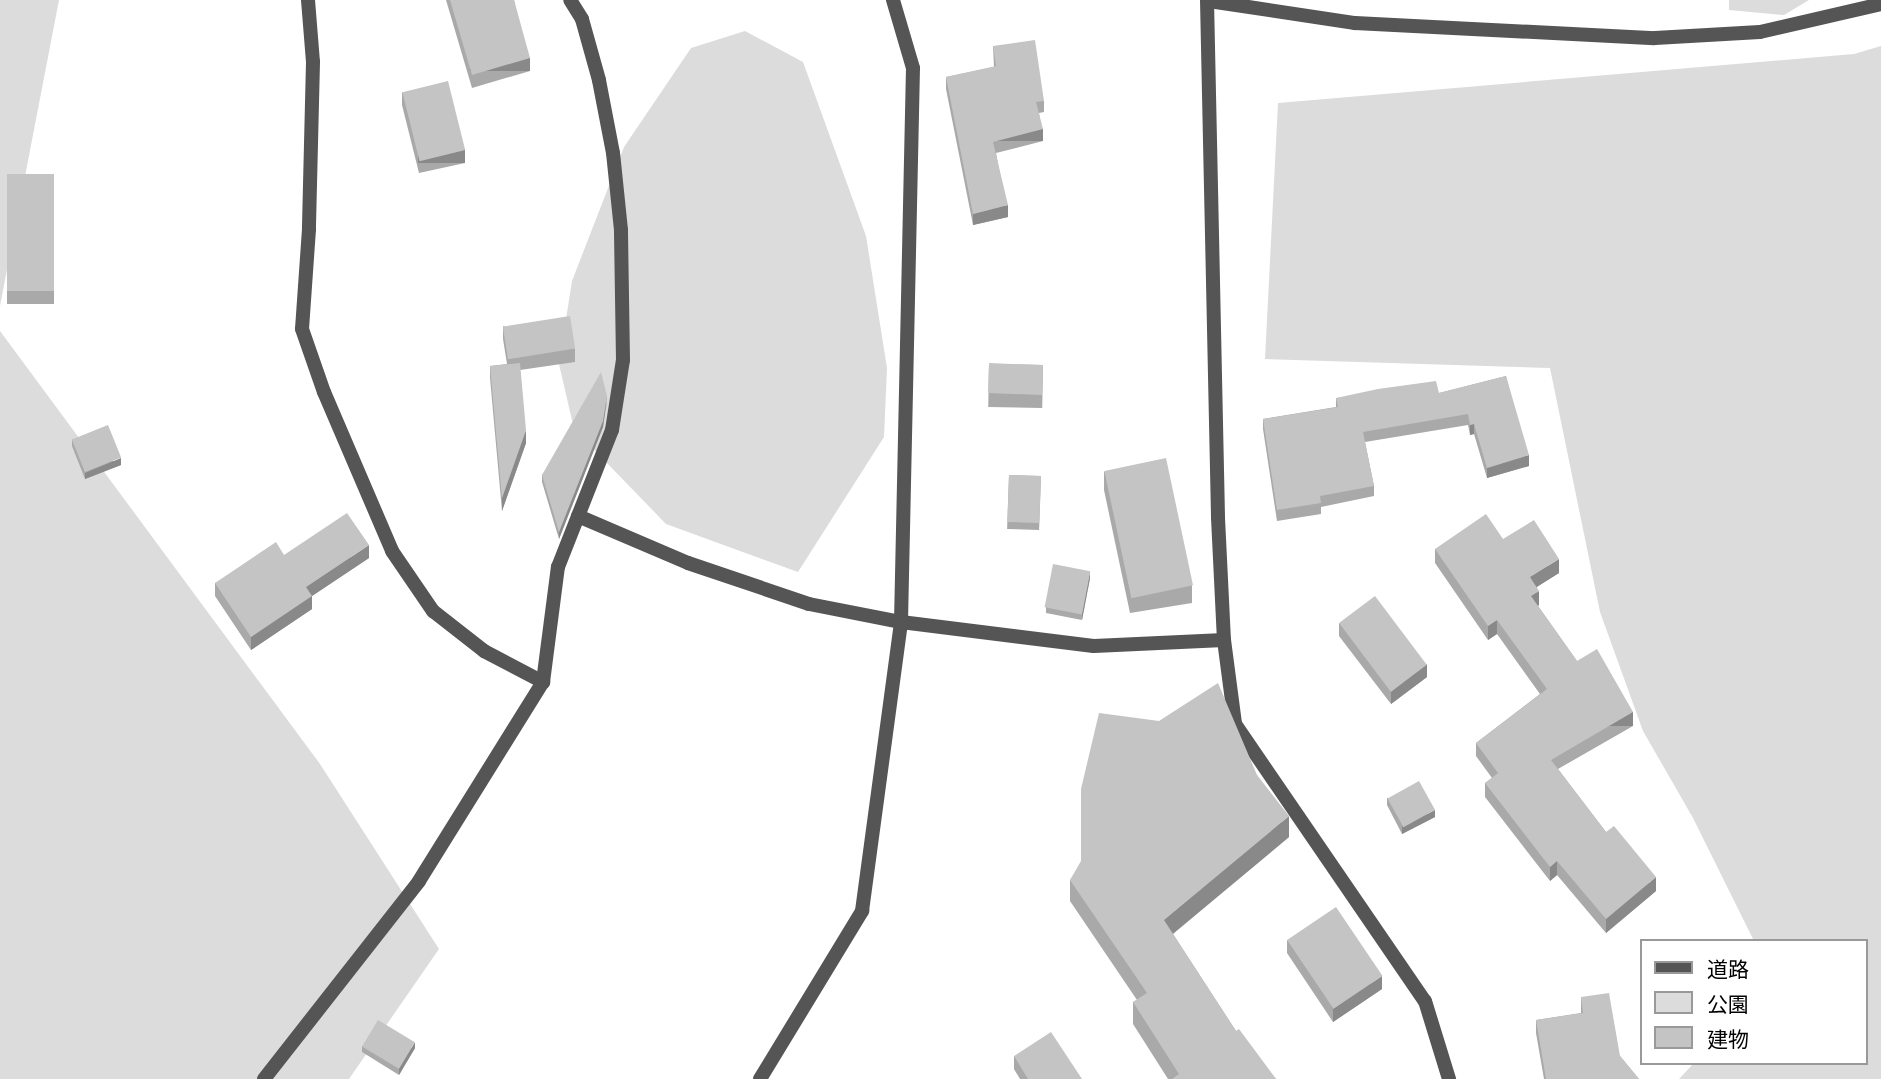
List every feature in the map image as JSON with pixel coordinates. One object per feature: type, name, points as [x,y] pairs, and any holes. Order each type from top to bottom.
[{"type":"street","points":[[309,0],[313,90],[309,229],[302,329],[324,392],[392,551],[426,601],[433,611],[484,651],[543,682]]},
{"type":"street","points":[[264,1079],[419,881],[543,682],[558,567],[612,430],[623,360],[621,230],[613,153],[599,80],[582,19],[570,0]]},
{"type":"street","points":[[760,1079],[862,911],[901,622],[913,68],[893,0]]},
{"type":"street","points":[[1449,1079],[1425,1001],[1236,724],[1224,640],[1217,504],[1208,1],[1355,23],[1655,38],[1760,32],[1881,4]]},
{"type":"street","points":[[578,516],[688,563],[809,604],[901,622],[1094,646],[1224,640]]},
{"type":"green space","points":[[0,0],[59,0],[0,306]]},
{"type":"green space","points":[[1729,0],[1809,0],[1784,15],[1729,10]]},
{"type":"green space","points":[[745,31],[803,62],[866,236],[887,368],[884,437],[798,572],[666,524],[574,429],[559,364],[572,281],[624,147],[691,48]]},
{"type":"green space","points":[[1881,46],[1881,1079],[1679,1079],[1692,1065],[1867,1065],[1867,939],[1753,939],[1693,818],[1643,731],[1600,612],[1550,368],[1265,359],[1278,103],[1854,54]]},
{"type":"green space","points":[[0,331],[320,764],[439,949],[349,1079],[0,1079]]},
{"type":"building","points":[[450,0],[514,0],[530,58],[472,75]]},
{"type":"building","points":[[1035,40],[1044,101],[1036,102],[1043,129],[993,142],[1008,205],[973,214],[946,77],[996,66],[993,46]]},
{"type":"building","points":[[448,81],[465,150],[420,161],[402,92]]},
{"type":"building","points":[[7,174],[54,174],[54,291],[7,291]]},
{"type":"building","points":[[570,316],[575,349],[508,359],[503,327]]},
{"type":"building","points":[[520,363],[526,430],[502,498],[490,366]]},
{"type":"building","points":[[989,363],[1043,365],[1042,395],[988,393]]},
{"type":"building","points":[[601,372],[607,396],[603,421],[559,532],[542,475]]},
{"type":"building","points":[[1506,376],[1529,455],[1487,468],[1474,424],[1470,425],[1468,414],[1363,432],[1374,486],[1320,496],[1321,503],[1277,510],[1263,419],[1338,407],[1336,398],[1378,389],[1436,381],[1439,393]]},
{"type":"building","points":[[108,425],[121,457],[85,472],[72,440]]},
{"type":"building","points":[[1166,458],[1193,585],[1131,598],[1104,471]]},
{"type":"building","points":[[1009,475],[1041,476],[1039,523],[1007,522]]},
{"type":"building","points":[[347,513],[369,545],[306,587],[312,596],[251,637],[215,583],[276,542],[284,555]]},
{"type":"building","points":[[1486,514],[1503,539],[1534,520],[1559,559],[1530,577],[1539,591],[1531,596],[1577,661],[1597,649],[1633,712],[1551,760],[1606,832],[1614,826],[1656,877],[1606,919],[1557,861],[1550,867],[1485,783],[1498,773],[1476,743],[1547,689],[1497,620],[1488,626],[1435,549]]},
{"type":"building","points":[[1053,564],[1090,571],[1082,614],[1045,607]]},
{"type":"building","points":[[1375,596],[1427,665],[1391,692],[1339,623]]},
{"type":"building","points":[[1218,683],[1257,775],[1289,816],[1164,920],[1236,1031],[1239,1029],[1276,1079],[1172,1079],[1179,1074],[1133,1002],[1147,993],[1070,880],[1081,861],[1081,789],[1099,713],[1159,721]]},
{"type":"building","points":[[1419,781],[1435,810],[1404,827],[1388,798]]},
{"type":"building","points":[[1336,907],[1382,976],[1333,1009],[1287,940]]},
{"type":"building","points":[[1609,993],[1620,1056],[1639,1079],[1546,1079],[1536,1020],[1583,1013],[1581,997]]},
{"type":"building","points":[[378,1020],[415,1042],[399,1069],[362,1047]]},
{"type":"building","points":[[1051,1032],[1082,1079],[1028,1079],[1014,1056]]}]
